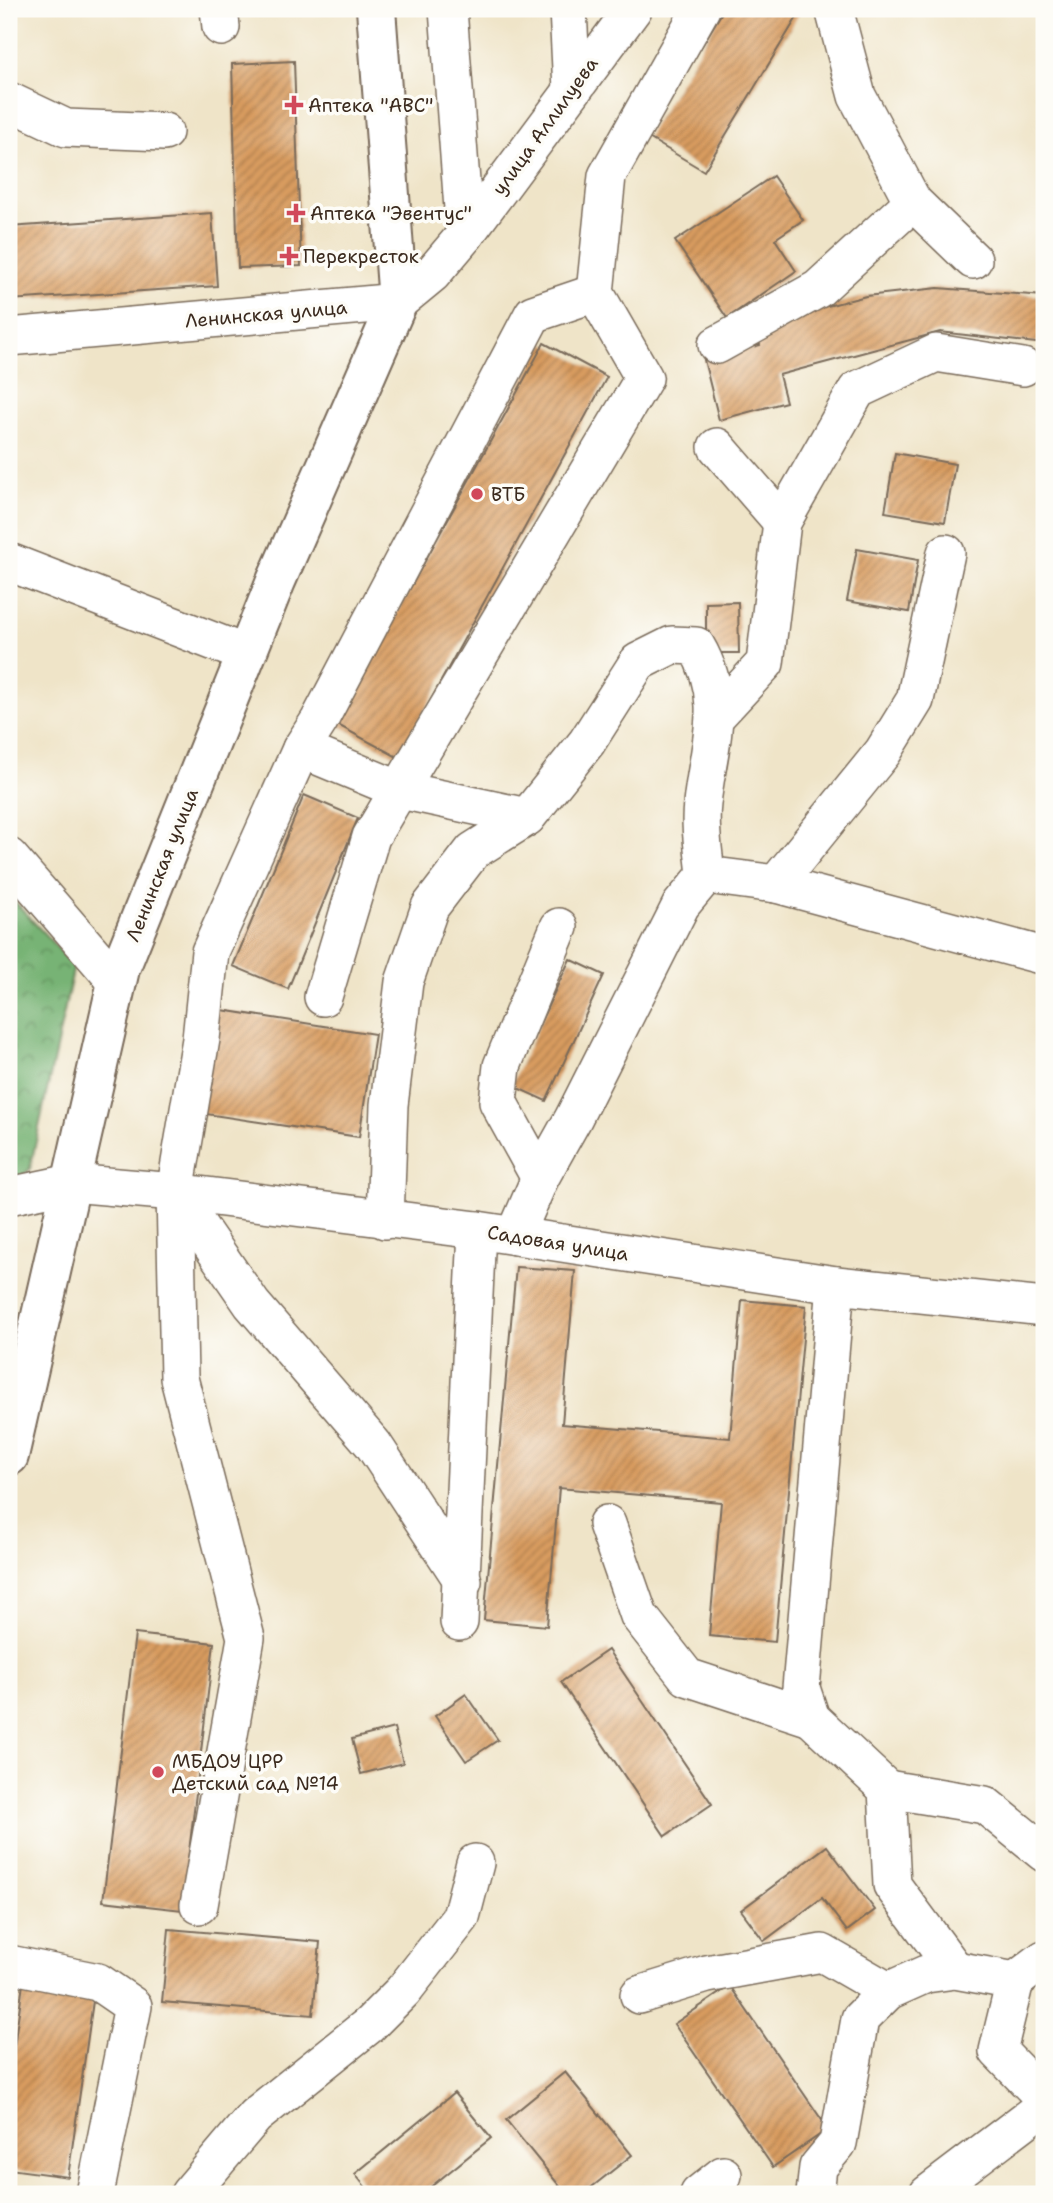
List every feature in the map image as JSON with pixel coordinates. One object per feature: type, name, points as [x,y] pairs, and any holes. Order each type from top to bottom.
[{"type":"main road","name":"Ленинская улица","points":[[9,1456],[117,982],[246,654],[398,302],[376,9]]},
{"type":"street","points":[[448,9],[465,235]]},
{"type":"street","points":[[568,9],[572,89]]},
{"type":"street","name":"улица Аллилуева","points":[[398,302],[432,274],[465,235],[633,9]]},
{"type":"street","points":[[323,997],[371,837],[645,378],[595,293],[607,176],[701,9]]},
{"type":"street","points":[[834,9],[857,96],[912,202],[973,260]]},
{"type":"street","points":[[9,101],[66,128],[164,132]]},
{"type":"street","points":[[717,345],[818,289],[912,202]]},
{"type":"street","points":[[199,1905],[246,1638],[179,1378],[175,1192],[201,1039],[210,952],[301,749],[319,721],[533,314],[595,293]]},
{"type":"street","name":"Ленинская улица","points":[[9,337],[398,302]]},
{"type":"street","points":[[716,716],[765,663],[782,522],[857,390],[936,353],[1023,367]]},
{"type":"street","points":[[717,447],[782,522]]},
{"type":"street","points":[[776,884],[883,752],[915,700],[946,553]]},
{"type":"street","points":[[9,562],[246,654]]},
{"type":"street","points":[[384,1220],[389,1105],[404,982],[430,907],[473,851],[527,817],[587,742],[638,662],[672,645],[696,646],[709,668],[716,716],[701,807],[706,875],[681,905],[573,1119],[540,1178],[515,1236]]},
{"type":"street","points":[[301,749],[400,790],[527,817]]},
{"type":"street","points":[[9,858],[117,982]]},
{"type":"street","points":[[706,875],[776,884],[1044,956]]},
{"type":"street","points":[[540,1178],[498,1102],[502,1066],[559,926]]},
{"type":"street","name":"Садовая улица","points":[[9,1196],[71,1183],[175,1192],[477,1230],[835,1285],[1044,1307]]},
{"type":"street","points":[[175,1192],[252,1304],[373,1444],[463,1580]]},
{"type":"street","points":[[459,1622],[477,1230]]},
{"type":"street","points":[[811,1718],[801,1688],[835,1285]]},
{"type":"street","points":[[607,1524],[639,1616],[687,1677],[811,1718],[887,1789],[985,1805],[1044,1853]]},
{"type":"street","points":[[887,1789],[892,1885],[955,1970]]},
{"type":"street","points":[[189,2194],[255,2116],[369,2025],[403,1991],[461,1917],[475,1863]]},
{"type":"street","points":[[639,1995],[707,1974],[822,1953],[888,1991]]},
{"type":"street","points":[[1044,1959],[1015,1981],[999,2050],[1044,2098]]},
{"type":"street","points":[[9,1964],[97,1982],[133,2006],[95,2194]]},
{"type":"street","points":[[815,2194],[818,2167],[838,2143],[860,2019],[888,1991],[926,1974],[955,1970],[1015,1981]]},
{"type":"street","points":[[928,2194],[1044,2106]]},
{"type":"green space","points":[[9,895],[74,966],[30,1169],[9,1188]]},
{"type":"building","points":[[724,9],[802,9],[704,171],[647,137]]},
{"type":"building","points":[[294,61],[301,266],[238,268],[232,64]]},
{"type":"building","points":[[773,176],[803,220],[775,239],[796,271],[727,318],[675,241]]},
{"type":"building","points":[[212,213],[217,286],[9,300],[9,227]]},
{"type":"building","points":[[938,288],[1044,296],[1044,344],[940,332],[779,375],[786,402],[719,420],[704,360],[760,345],[754,325],[866,296]]},
{"type":"building","points":[[544,343],[607,377],[399,758],[336,724]]},
{"type":"building","points":[[895,453],[955,464],[945,522],[885,512]]},
{"type":"building","points":[[857,549],[918,560],[909,612],[847,601]]},
{"type":"building","points":[[738,602],[739,653],[706,653],[706,603]]},
{"type":"building","points":[[304,795],[358,818],[288,989],[233,966]]},
{"type":"building","points":[[570,959],[604,975],[546,1101],[511,1085]]},
{"type":"building","points":[[209,1008],[375,1034],[359,1137],[193,1112]]},
{"type":"building","points":[[516,1267],[575,1271],[562,1424],[730,1438],[742,1300],[806,1306],[775,1642],[709,1636],[721,1502],[559,1488],[547,1626],[484,1620]]},
{"type":"building","name":"МБДОУ ЦРР Детский сад №14","points":[[135,1634],[214,1643],[182,1910],[103,1901]]},
{"type":"building","points":[[608,1650],[712,1804],[665,1836],[561,1682]]},
{"type":"building","points":[[466,1694],[498,1740],[466,1761],[435,1716]]},
{"type":"building","points":[[394,1728],[403,1763],[361,1774],[352,1739]]},
{"type":"building","points":[[827,1846],[875,1910],[847,1931],[822,1898],[764,1941],[741,1910]]},
{"type":"building","points":[[169,1929],[320,1942],[313,2015],[162,2002]]},
{"type":"building","points":[[23,1984],[94,1994],[68,2177],[9,2169],[9,2081]]},
{"type":"building","points":[[730,1986],[828,2129],[773,2167],[674,2024]]},
{"type":"building","points":[[565,2072],[632,2155],[583,2194],[566,2194],[506,2120]]},
{"type":"building","points":[[454,2093],[491,2138],[422,2194],[371,2194],[355,2174]]},
{"type":"place","name":"Аптека \"ABC\"","points":[[294,105]]},
{"type":"place","name":"Аптека \"Эвентус\"","points":[[296,213]]},
{"type":"place","name":"Перекресток","points":[[289,256]]},
{"type":"place","name":"ВТБ","points":[[477,494]]},
{"type":"place","name":"МБДОУ ЦРР Детский сад №14","points":[[158,1772]]}]
